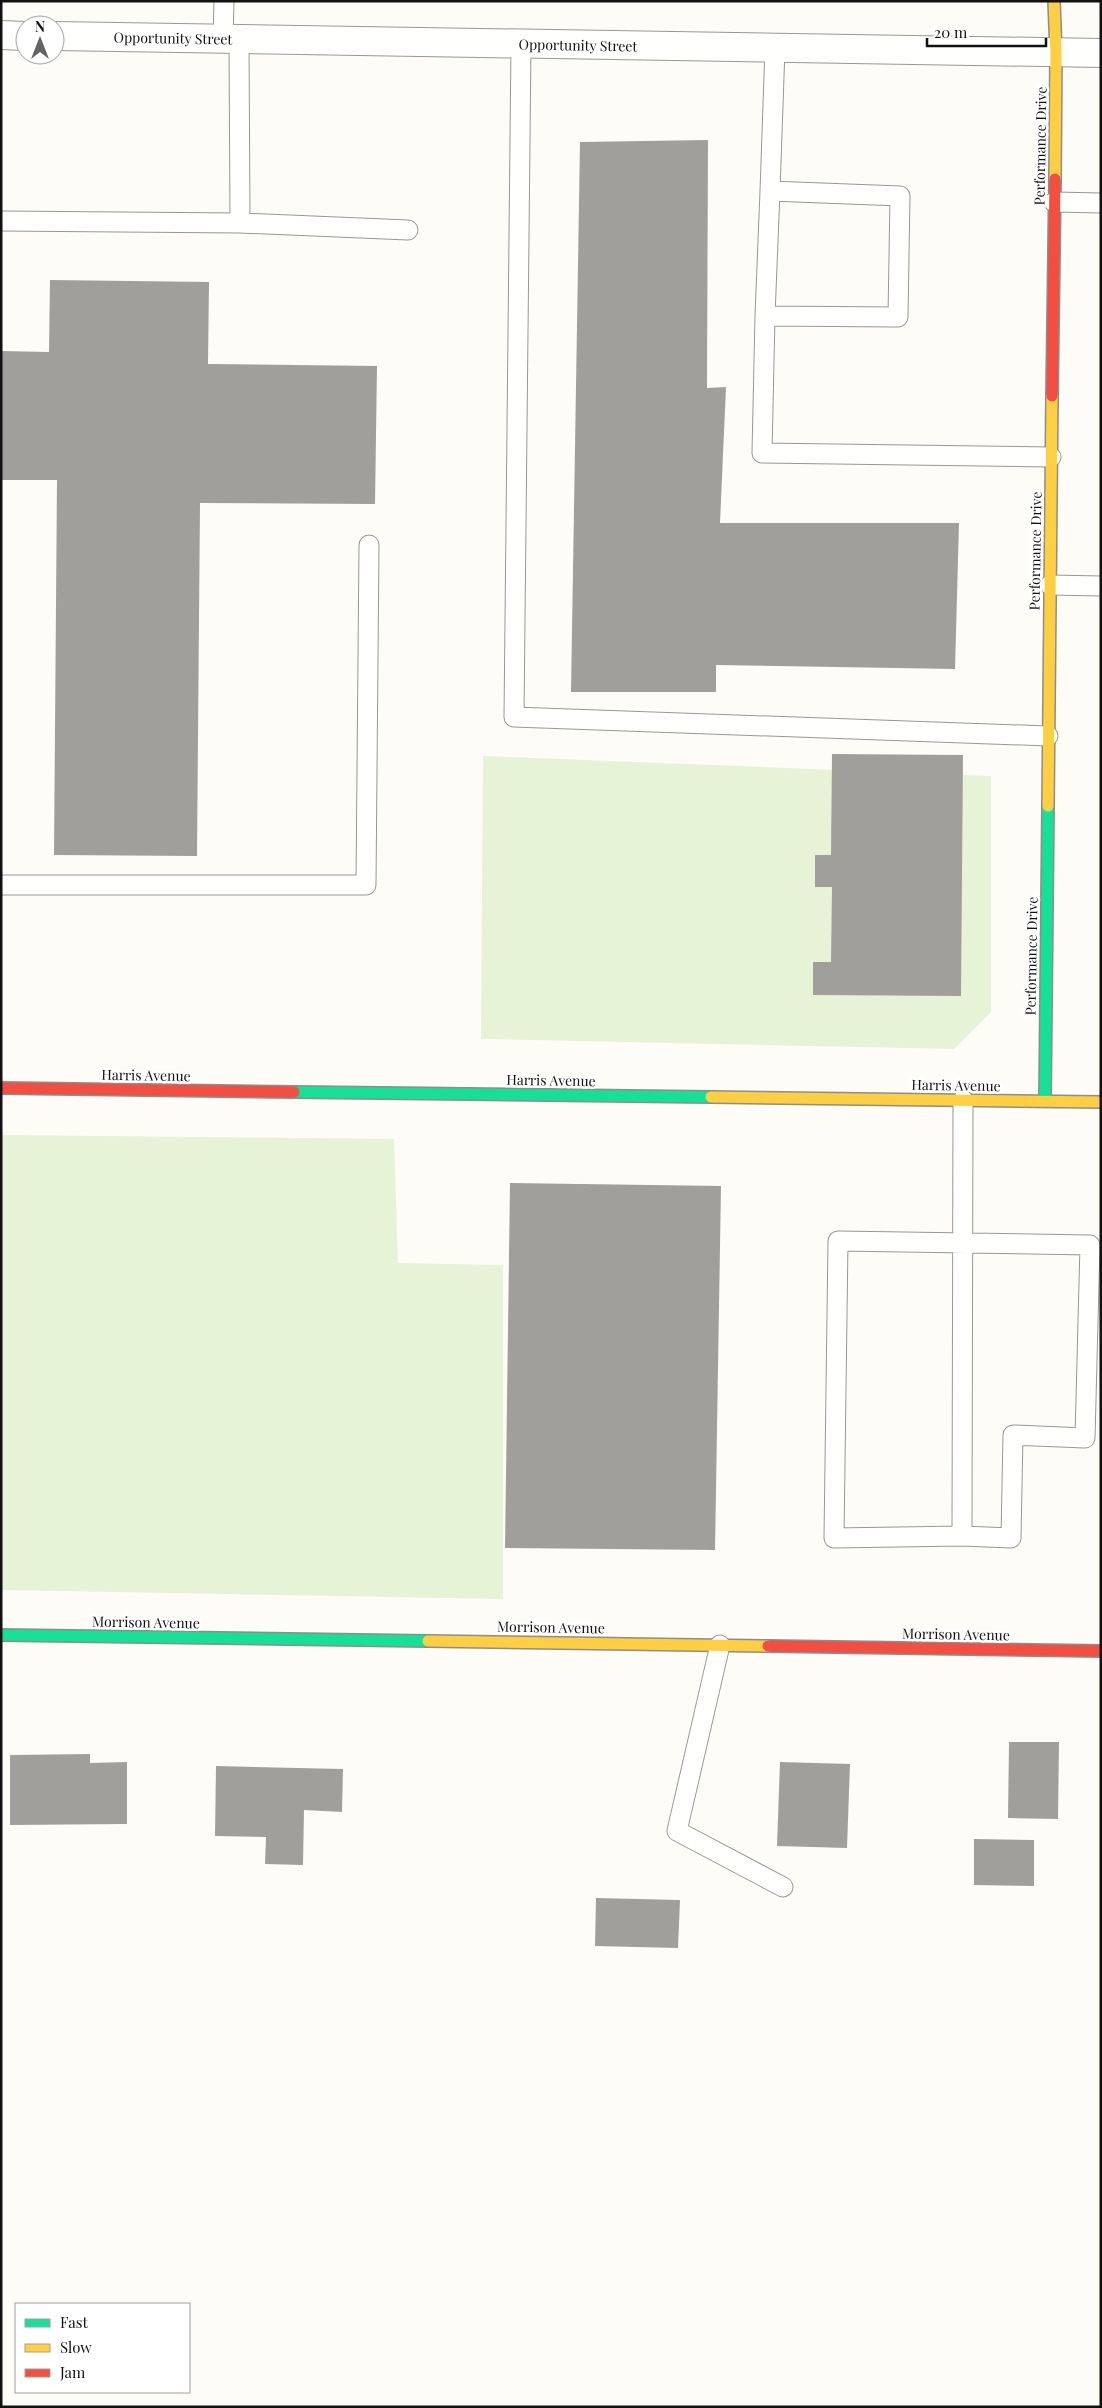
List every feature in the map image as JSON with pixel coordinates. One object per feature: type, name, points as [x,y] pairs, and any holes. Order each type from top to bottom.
[{"type":"street","name":"Performance Drive","points":[[1045,1102],[1056,53],[1054,1]]},
{"type":"street","points":[[1,35],[15,36]]},
{"type":"street","name":"Opportunity Street","points":[[65,36],[1101,53]]},
{"type":"street","name":"Harris Avenue","points":[[1,1088],[1101,1102]]},
{"type":"street","name":"Morrison Avenue","points":[[1,1634],[1101,1651]]},
{"type":"lane","points":[[224,1],[231,39],[240,223]]},
{"type":"lane","points":[[521,44],[514,717],[1048,736]]},
{"type":"lane","points":[[775,48],[762,453],[1051,457]]},
{"type":"lane","points":[[765,316],[898,317],[900,196],[770,191]]},
{"type":"lane","points":[[1054,202],[1101,203]]},
{"type":"lane","points":[[1,221],[240,223],[408,230]]},
{"type":"lane","points":[[1,885],[366,885],[369,545]]},
{"type":"lane","points":[[1050,585],[1101,586]]},
{"type":"lane","points":[[962,1536],[963,1100]]},
{"type":"lane","points":[[838,1241],[963,1243],[1090,1245],[1084,1438],[1013,1435],[1011,1538],[962,1536],[834,1538],[838,1241]]},
{"type":"lane","points":[[720,1645],[677,1831],[783,1887]]},
{"type":"green space","points":[[483,756],[991,776],[991,1012],[954,1049],[481,1039]]},
{"type":"green space","points":[[1,1135],[394,1139],[398,1263],[503,1265],[503,1599],[1,1590]]},
{"type":"building","points":[[708,140],[707,388],[726,387],[720,523],[959,523],[955,669],[716,665],[716,692],[571,692],[580,142]]},
{"type":"building","points":[[50,280],[209,282],[208,364],[377,366],[375,504],[200,503],[197,856],[54,855],[57,480],[1,480],[1,351],[49,352]]},
{"type":"building","points":[[832,754],[963,755],[961,996],[813,995],[813,962],[831,962],[832,887],[815,887],[815,855],[831,855]]},
{"type":"building","points":[[510,1183],[721,1186],[715,1550],[505,1548]]},
{"type":"building","points":[[1009,1742],[1059,1742],[1058,1819],[1008,1818]]},
{"type":"building","points":[[90,1754],[90,1763],[127,1762],[127,1824],[10,1825],[10,1755]]},
{"type":"building","points":[[780,1762],[850,1764],[847,1848],[777,1846]]},
{"type":"building","points":[[216,1766],[343,1769],[342,1812],[304,1810],[303,1865],[265,1864],[266,1837],[215,1836]]},
{"type":"building","points":[[974,1839],[1034,1840],[1034,1886],[974,1885]]},
{"type":"building","points":[[596,1898],[680,1900],[678,1948],[595,1946]]},
{"type":"traffic: fast","points":[[1045,1101],[1048,806]]},
{"type":"traffic: fast","points":[[294,1092],[711,1097]]},
{"type":"traffic: fast","points":[[1,1635],[428,1641]]},
{"type":"traffic: slow","points":[[1054,1],[1056,53],[1055,179]]},
{"type":"traffic: slow","points":[[1048,806],[1052,396]]},
{"type":"traffic: slow","points":[[711,1097],[1101,1102]]},
{"type":"traffic: slow","points":[[428,1641],[768,1646]]},
{"type":"traffic: jam","points":[[1052,396],[1055,179]]},
{"type":"traffic: jam","points":[[1,1088],[294,1092]]},
{"type":"traffic: jam","points":[[768,1646],[1101,1651]]}]
